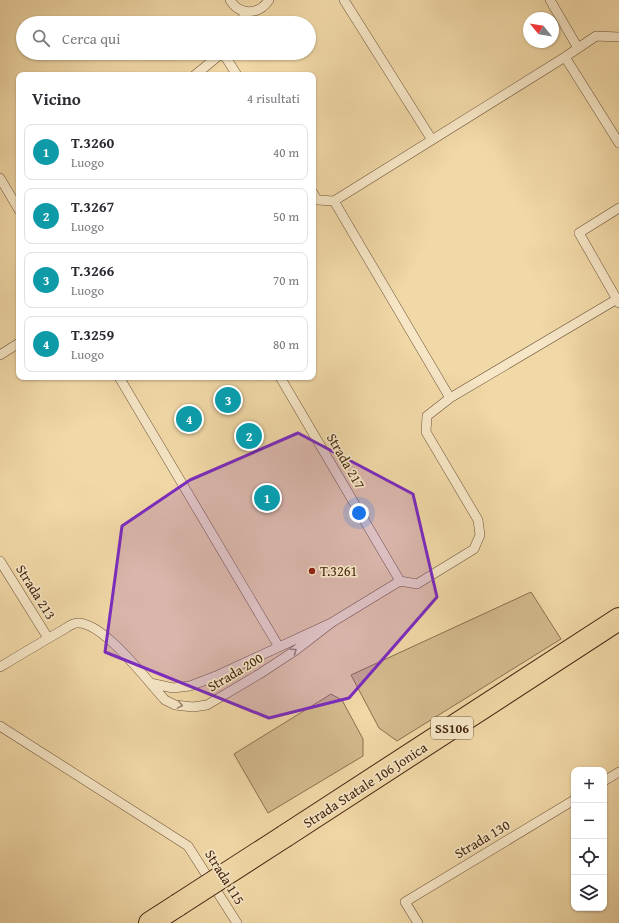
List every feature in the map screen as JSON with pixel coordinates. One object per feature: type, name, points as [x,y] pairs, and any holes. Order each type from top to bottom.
[{"type":"main road","name":"Strada Statale 106 Jonica","points":[[150,923],[619,619]]},
{"type":"lane","points":[[230,0],[238,9],[252,12],[259,10],[266,5],[269,0]]},
{"type":"lane","points":[[344,0],[432,140]]},
{"type":"lane","points":[[550,0],[578,48]]},
{"type":"lane","points":[[244,16],[245,11]]},
{"type":"lane","points":[[316,198],[317,200],[334,201],[565,57],[596,36],[619,38]]},
{"type":"lane","points":[[565,57],[619,143]]},
{"type":"lane","points":[[198,72],[214,60]]},
{"type":"lane","points":[[228,60],[236,72]]},
{"type":"lane","points":[[0,178],[16,205]]},
{"type":"lane","points":[[334,201],[450,398]]},
{"type":"lane","points":[[400,581],[417,584],[474,549],[480,535],[478,520],[426,432],[427,416],[450,398],[618,301],[579,234],[619,208]]},
{"type":"lane","points":[[0,355],[16,345]]},
{"type":"lane","points":[[121,380],[279,647]]},
{"type":"lane","name":"Strada 217","points":[[282,380],[400,581]]},
{"type":"lane","name":"Strada 213","points":[[0,561],[48,638]]},
{"type":"lane","name":"Strada 200","points":[[0,667],[76,623],[87,624],[113,642],[165,700],[175,705],[193,707],[207,705],[261,673],[290,654],[331,623],[400,581]]},
{"type":"lane","name":"Strada 200","points":[[150,683],[173,688],[190,686],[216,676],[331,623]]},
{"type":"lane","name":"Strada 115","points":[[0,726],[188,846],[237,923]]},
{"type":"lane","points":[[607,779],[619,772]]},
{"type":"lane","name":"Strada 130","points":[[418,923],[405,902],[571,802]]},
{"type":"highlighted area","points":[[298,433],[413,494],[437,597],[349,698],[269,718],[105,652],[122,526],[190,480]]},
{"type":"shaded area","points":[[531,592],[561,639],[397,741],[379,728],[351,675]]},
{"type":"shaded area","points":[[331,694],[342,700],[363,739],[363,756],[268,813],[234,754]]},
{"type":"place","name":"T.3266","points":[[228,400]]},
{"type":"place","name":"T.3259","points":[[189,419]]},
{"type":"place","name":"T.3267","points":[[249,436]]},
{"type":"place","name":"T.3260","points":[[267,498]]},
{"type":"place","name":"T.3261","points":[[312,571]]}]
